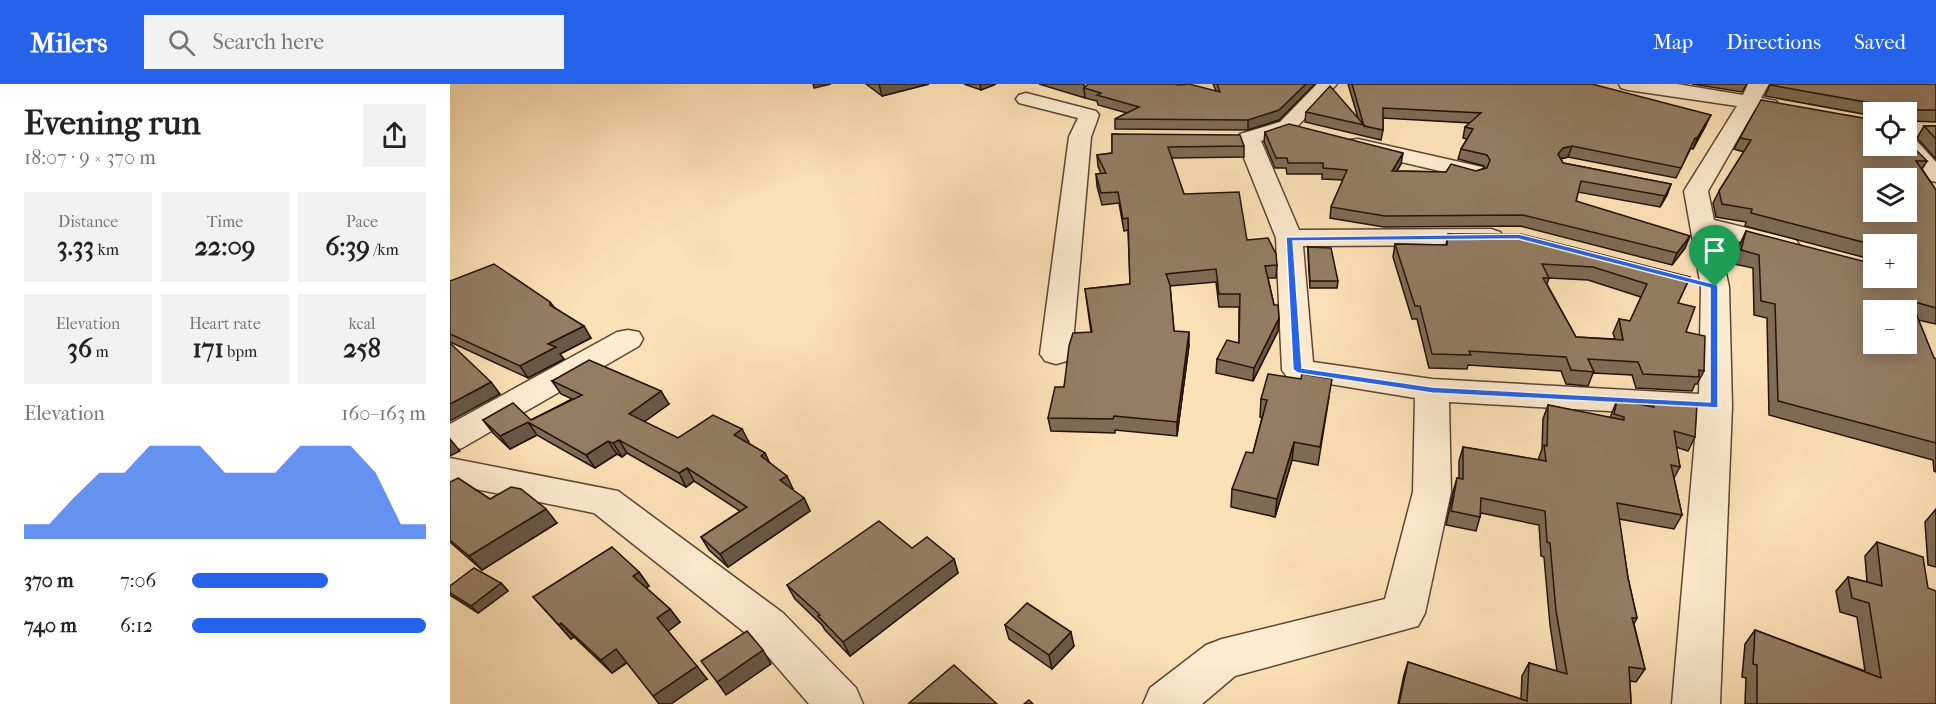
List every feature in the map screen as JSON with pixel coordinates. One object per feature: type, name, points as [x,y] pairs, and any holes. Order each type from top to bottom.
[{"type":"street","points":[[1287,126],[1328,84]]},
{"type":"street","points":[[1628,84],[1755,93],[1784,108]]},
{"type":"street","points":[[1696,704],[1714,406],[1703,284],[1701,224],[1684,188],[1755,93]]},
{"type":"street","points":[[1026,99],[1089,115],[1092,137],[1056,354]]},
{"type":"street","points":[[1309,132],[1287,126],[1238,138],[1289,238],[1298,370],[1432,390],[1714,406]]},
{"type":"street","points":[[1342,140],[1474,172]]},
{"type":"street","points":[[1917,145],[1936,175]]},
{"type":"street","points":[[1701,224],[1814,254]]},
{"type":"street","points":[[1289,238],[1519,236]]},
{"type":"street","points":[[450,439],[628,339]]},
{"type":"street","points":[[1167,704],[1222,659],[1403,613],[1432,492],[1432,390]]},
{"type":"street","points":[[450,471],[605,501],[768,626],[839,704]]},
{"type":"building","points":[[1088,84],[1189,84],[1220,92],[1217,84],[1306,84],[1279,110],[1248,120],[1115,119],[1139,107],[1097,95],[1101,93],[1084,88]]},
{"type":"building","points":[[1352,84],[1592,84],[1711,115],[1695,138],[1681,168],[1572,146],[1563,148],[1558,154],[1563,163],[1671,184],[1665,196],[1581,181],[1576,201],[1690,236],[1677,253],[1523,215],[1385,216],[1331,207],[1347,170],[1323,168],[1323,163],[1288,163],[1287,158],[1276,158],[1265,132],[1289,124],[1403,153],[1392,171],[1446,172],[1451,164],[1476,171],[1487,168],[1490,160],[1487,155],[1461,149],[1473,129],[1465,127],[1481,113],[1383,108],[1383,130],[1364,126]]},
{"type":"building","points":[[1936,84],[1936,110],[1917,110],[1917,102],[1865,102],[1770,85]]},
{"type":"building","points":[[1330,86],[1364,125],[1306,112]]},
{"type":"building","points":[[1761,100],[1863,118],[1863,156],[1917,156],[1917,151],[1927,161],[1916,161],[1936,190],[1936,308],[1917,303],[1917,300],[1863,300],[1863,354],[1917,354],[1917,316],[1936,359],[1936,443],[1778,401],[1775,304],[1761,301],[1759,255],[1741,250],[1746,231],[1863,261],[1863,288],[1917,288],[1917,234],[1863,234],[1863,242],[1751,213],[1752,209],[1722,204],[1719,191],[1751,140],[1740,138]]},
{"type":"building","points":[[1924,126],[1936,126],[1936,139]]},
{"type":"building","points":[[1112,134],[1240,135],[1244,146],[1168,147],[1184,194],[1239,192],[1247,240],[1268,238],[1276,254],[1277,265],[1265,266],[1274,305],[1278,305],[1279,318],[1254,368],[1217,359],[1227,340],[1239,343],[1240,294],[1219,294],[1216,269],[1166,274],[1170,285],[1174,331],[1189,332],[1177,422],[1114,416],[1113,419],[1048,418],[1055,387],[1064,387],[1069,346],[1073,333],[1092,332],[1085,289],[1130,284],[1128,218],[1123,219],[1118,192],[1101,193],[1096,174],[1106,173],[1097,155],[1112,153]]},
{"type":"building","points":[[1448,234],[1521,234],[1690,277],[1678,303],[1695,307],[1686,332],[1705,336],[1704,371],[1699,370],[1699,377],[1643,374],[1638,362],[1588,359],[1594,372],[1571,370],[1566,357],[1469,351],[1471,355],[1432,354],[1420,306],[1415,306],[1395,244],[1447,245]],"holes":[[[1542,264],[1593,267],[1647,284],[1630,321],[1619,319],[1623,340],[1576,337],[1543,278],[1549,278]]]},
{"type":"building","points":[[1308,247],[1331,248],[1338,281],[1310,281]]},
{"type":"building","points":[[494,264],[550,302],[550,305],[584,326],[548,344],[556,347],[520,366],[450,334],[450,281]]},
{"type":"building","points":[[450,343],[491,382],[450,404]]},
{"type":"building","points":[[589,360],[661,391],[629,414],[678,438],[713,415],[742,429],[734,435],[765,453],[761,456],[787,476],[780,480],[804,498],[720,554],[701,537],[747,507],[687,468],[679,473],[619,440],[613,443],[608,441],[586,455],[528,422],[500,436],[483,420],[513,403],[531,420],[582,395],[552,381]]},
{"type":"building","points":[[1268,374],[1301,379],[1302,374],[1332,379],[1320,447],[1294,442],[1277,499],[1232,489],[1246,452],[1253,453],[1267,400],[1261,399]]},
{"type":"building","points":[[1617,400],[1654,407],[1652,402],[1697,404],[1695,437],[1674,431],[1680,467],[1671,465],[1682,515],[1617,503],[1628,578],[1637,618],[1632,618],[1645,669],[1629,667],[1631,704],[1399,704],[1408,662],[1527,701],[1529,663],[1567,674],[1556,611],[1545,511],[1481,498],[1480,517],[1451,511],[1457,478],[1463,479],[1463,447],[1546,461],[1544,445],[1547,446],[1548,405],[1624,420],[1624,417],[1614,414]]},
{"type":"building","points":[[458,478],[490,499],[511,487],[521,489],[546,509],[469,556],[450,540],[450,482]]},
{"type":"building","points":[[879,521],[912,548],[927,537],[954,559],[843,642],[818,616],[820,615],[787,585]]},
{"type":"building","points":[[1877,542],[1923,557],[1928,588],[1936,591],[1936,704],[1757,704],[1757,665],[1753,664],[1755,630],[1881,678],[1869,603],[1852,598],[1848,577],[1882,586]]},
{"type":"building","points":[[612,547],[639,572],[633,576],[670,609],[657,618],[697,666],[653,696],[616,649],[601,660],[561,623],[559,625],[533,597]]},
{"type":"building","points":[[474,568],[501,583],[471,606],[450,593],[450,586]]},
{"type":"building","points":[[1027,603],[1071,632],[1049,655],[1005,625]]},
{"type":"building","points":[[747,631],[763,650],[717,682],[701,661]]},
{"type":"building","points":[[954,665],[997,704],[909,703]]},
{"type":"route","points":[[1519,236],[1715,287],[1714,406],[1432,390],[1298,370],[1289,238],[1519,236]]}]
